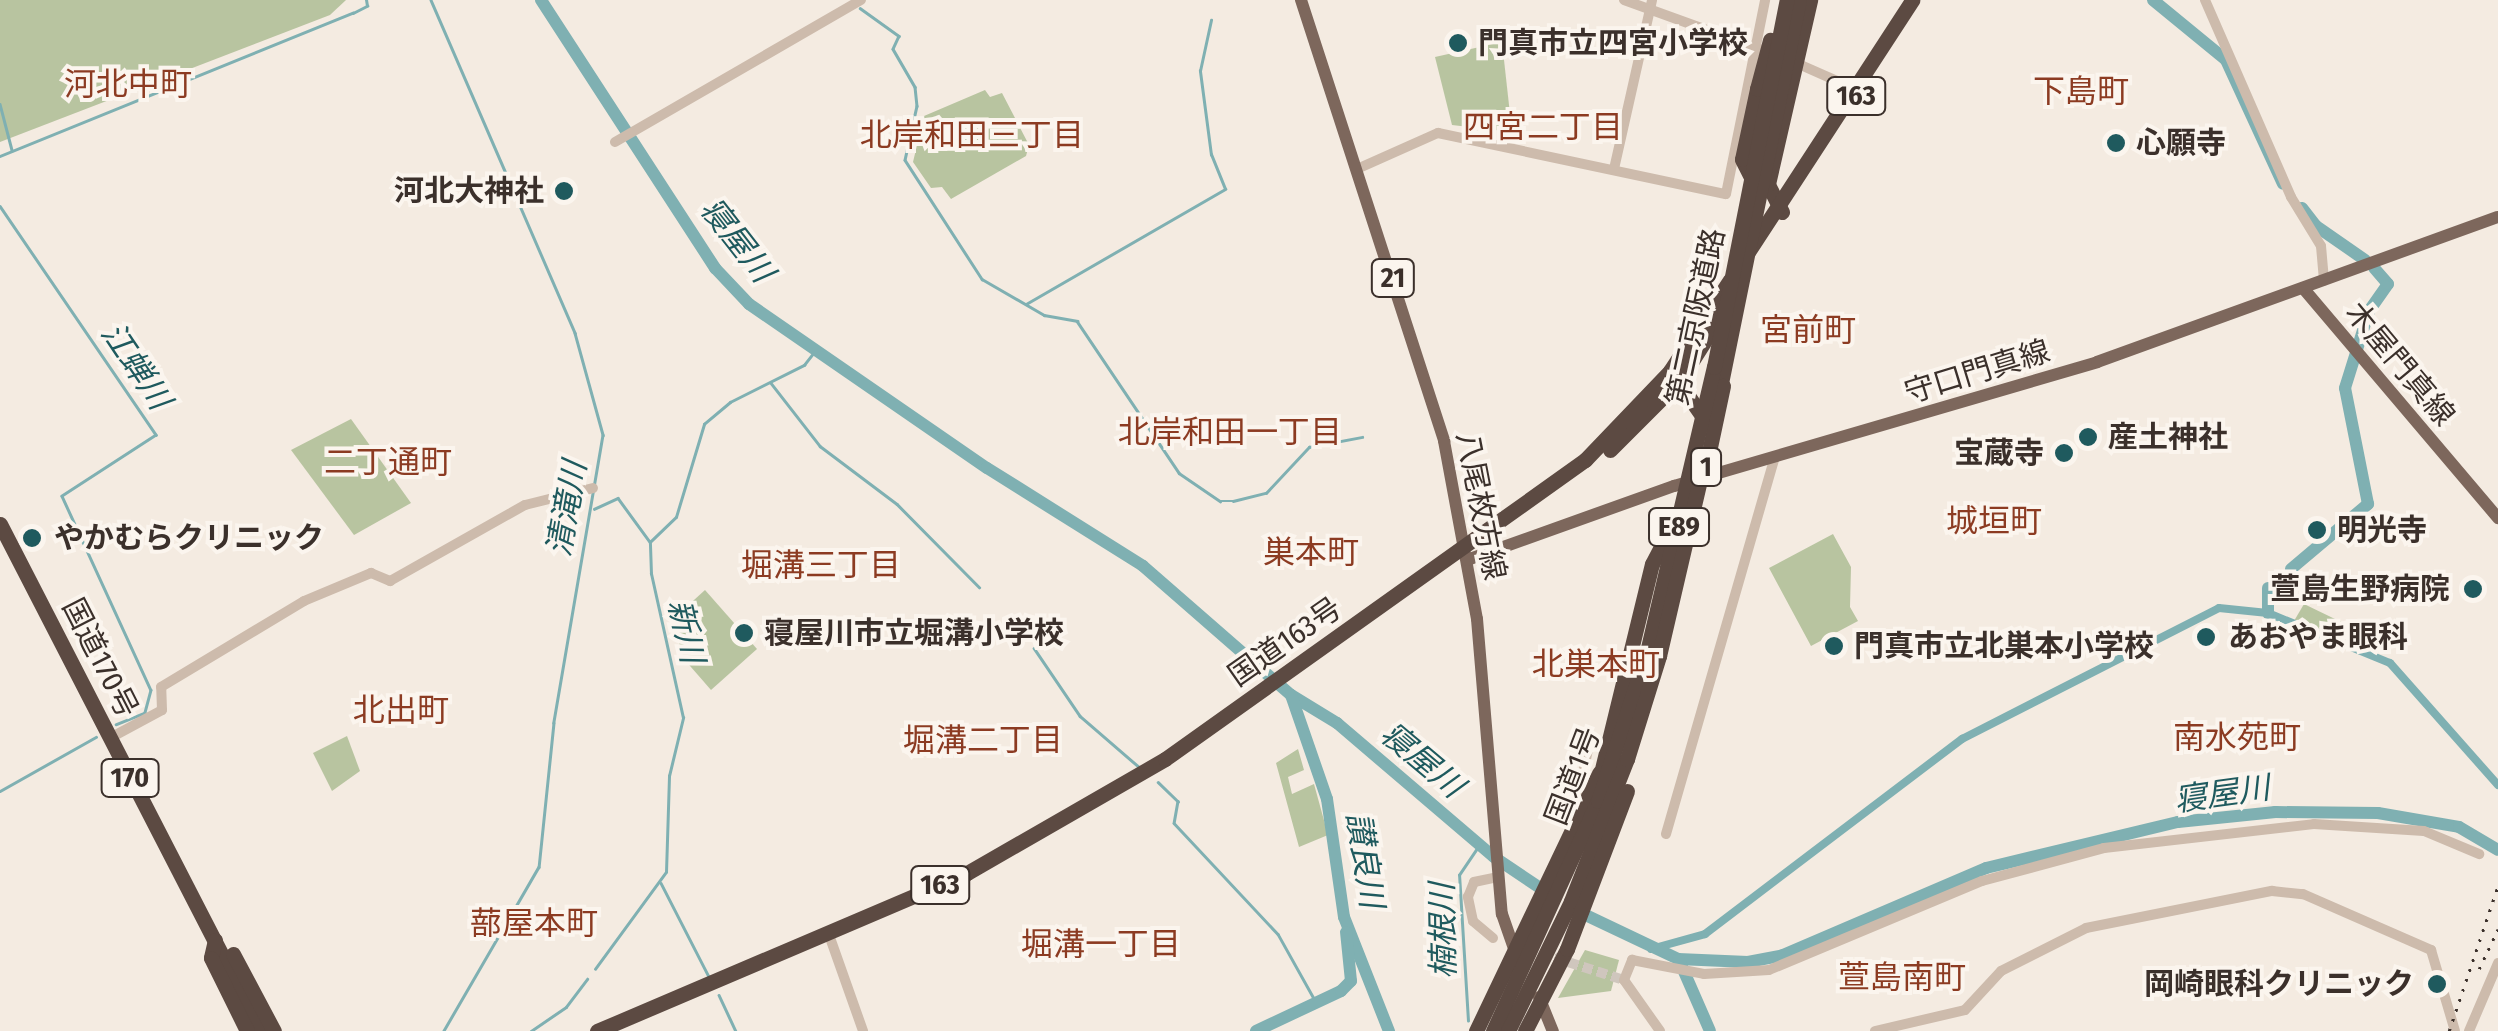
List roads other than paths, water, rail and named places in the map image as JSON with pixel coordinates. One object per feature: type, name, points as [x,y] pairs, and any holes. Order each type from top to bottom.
[{"type":"highway","points":[[1780,210],[1761,194],[1742,160],[1757,89],[1784,0]]},
{"type":"highway","name":"第二京阪道路","points":[[1492,1031],[1587,828],[1646,681],[1696,454],[1784,0]]},
{"type":"highway","name":"国道1号","points":[[1492,1031],[1593,806],[1644,652],[1682,505],[1784,0]]},
{"type":"highway","name":"第二京阪道路","points":[[1509,1031],[1594,847],[1642,713],[1694,512],[1800,0]]},
{"type":"highway","name":"国道1号","points":[[1509,1031],[1565,920],[1626,773],[1646,681],[1704,476],[1800,0]]},
{"type":"highway","points":[[1780,210],[1768,184],[1799,63],[1810,0]]},
{"type":"highway","name":"国道163号","points":[[1780,210],[1853,88],[1912,0]]},
{"type":"highway","name":"国道163号","points":[[1466,554],[1496,546],[1626,437],[1675,376],[1920,0]]},
{"type":"highway","points":[[1476,1031],[1646,681],[1688,558],[1702,478],[1706,420],[1675,376]]},
{"type":"highway","name":"国道163号","points":[[614,1031],[1022,846],[1289,678],[1466,554],[1586,460],[1675,376]]},
{"type":"highway","points":[[1593,806],[1652,564],[1702,478]]},
{"type":"highway","name":"国道170号","points":[[1,530],[261,1031]]},
{"type":"highway","points":[[1525,1031],[1603,860],[1629,786],[1642,713]]},
{"type":"highway","name":"国道163号","points":[[597,1031],[828,936]]},
{"type":"highway","name":"170","points":[[247,1031],[211,958],[214,940],[230,948],[274,1031]]},
{"type":"main road","name":"八尾枚方線","points":[[1301,0],[1444,441],[1466,554],[1506,930],[1553,1031]]},
{"type":"main road","name":"守口門真線","points":[[1496,546],[1702,478],[2097,362],[2498,217]]},
{"type":"main road","name":"木屋門真線","points":[[2303,288],[2498,518]]},
{"type":"street","points":[[617,142],[861,0]]},
{"type":"street","points":[[1624,0],[1651,4],[1853,88]]},
{"type":"street","points":[[1357,169],[1438,133],[1726,194],[1765,0]]},
{"type":"street","points":[[2205,0],[2291,197],[2321,246],[2324,281]]},
{"type":"street","points":[[1614,169],[1651,4]]},
{"type":"street","points":[[1733,162],[1742,180],[1761,194]]},
{"type":"street","points":[[1666,834],[1774,459]]},
{"type":"street","points":[[110,738],[162,710],[161,687],[304,601],[370,573],[390,581],[525,506],[594,488]]},
{"type":"street","points":[[1552,904],[1590,741]]},
{"type":"street","points":[[1660,1031],[1624,980],[1632,960],[1704,974],[1768,970],[1982,881],[2104,848],[2239,828],[2352,824],[2424,831],[2479,854]]},
{"type":"street","points":[[1493,938],[1474,921],[1468,897],[1474,882],[1498,875]]},
{"type":"street","points":[[1875,1031],[1965,1010],[2001,972],[2086,928],[2272,890],[2303,894],[2431,950],[2442,970],[2455,1031]]},
{"type":"street","points":[[828,936],[863,1031]]},
{"type":"street","points":[[2469,1031],[2498,963]]},
{"type":"waterway","points":[[0,156],[353,13],[367,6],[366,0]]},
{"type":"waterway","name":"清滝川","points":[[431,0],[575,333],[603,435],[554,723],[539,867],[444,1031]]},
{"type":"waterway","name":"寝屋川","points":[[541,0],[715,268],[749,304],[987,468],[1143,566],[1291,695],[1337,723],[1494,857],[1549,894]]},
{"type":"waterway","points":[[2153,0],[2226,60],[2283,184]]},
{"type":"waterway","points":[[860,8],[899,36],[893,49],[915,87],[917,106],[905,160],[982,279],[1044,315],[1077,321],[1179,473],[1220,501],[1233,501],[1266,493],[1309,447],[1362,437]]},
{"type":"waterway","points":[[1026,304],[1225,189],[1211,155],[1200,71],[1211,20]]},
{"type":"waterway","points":[[0,104],[12,150]]},
{"type":"waterway","name":"江蝉川","points":[[0,206],[156,435],[62,496],[151,690],[145,713],[116,725]]},
{"type":"waterway","points":[[2302,208],[2316,226],[2365,260]]},
{"type":"waterway","points":[[2291,569],[2368,504],[2345,388],[2369,311],[2388,284],[2374,268]]},
{"type":"waterway","name":"新川","points":[[595,969],[666,872],[669,776],[683,718],[651,574],[650,542],[676,517],[704,424],[730,402],[804,365],[814,352]]},
{"type":"waterway","points":[[771,383],[820,446],[897,504],[979,587]]},
{"type":"waterway","points":[[594,509],[618,498],[650,542]]},
{"type":"waterway","points":[[2268,588],[2268,613]]},
{"type":"waterway","points":[[1651,949],[1705,934],[1962,739],[2219,608],[2268,613],[2390,663],[2498,785]]},
{"type":"waterway","points":[[1034,648],[1080,716],[1139,767]]},
{"type":"waterway","name":"讃良川","points":[[1291,695],[1327,799],[1344,917],[1389,1031]]},
{"type":"waterway","name":"江蝉川","points":[[0,791],[96,737]]},
{"type":"waterway","points":[[1158,782],[1178,801],[1174,823],[1278,934],[1316,1002]]},
{"type":"waterway","name":"寝屋川","points":[[1575,910],[1678,959],[1748,962],[1783,955],[1986,868],[2178,822],[2275,812],[2378,813],[2459,827],[2498,850]]},
{"type":"waterway","name":"楠根川","points":[[1468,1021],[1459,875],[1479,845]]},
{"type":"waterway","points":[[661,883],[709,977]]},
{"type":"waterway","points":[[1256,1031],[1341,991],[1351,981],[1346,932]]},
{"type":"waterway","points":[[1679,960],[1710,1031]]},
{"type":"waterway","name":"新川","points":[[531,1031],[566,1007],[587,979]]},
{"type":"waterway","points":[[719,995],[736,1031]]},
{"type":"tunnel","points":[[1540,953],[1624,980]]},
{"type":"railway","points":[[2449,1031],[2498,885]]},
{"type":"railway","points":[[2479,969],[2498,929]]},
{"type":"place","name":"門真市立四宮小学校","points":[[1458,43]]},
{"type":"place","name":"心願寺","points":[[2116,143]]},
{"type":"place","name":"河北大神社","points":[[564,191]]},
{"type":"place","name":"産土神社","points":[[2088,437]]},
{"type":"place","name":"宝蔵寺","points":[[2064,453]]},
{"type":"place","name":"明光寺","points":[[2317,530]]},
{"type":"place","name":"やかむらクリニック","points":[[32,538]]},
{"type":"place","name":"萱島生野病院","points":[[2473,589]]},
{"type":"place","name":"寝屋川市立堀溝小学校","points":[[744,633]]},
{"type":"place","name":"あおやま眼科","points":[[2206,637]]},
{"type":"place","name":"門真市立北巣本小学校","points":[[1834,646]]},
{"type":"place","name":"岡崎眼科クリニック","points":[[2437,984]]},
{"type":"district","name":"河北中町","points":[[128,84]]},
{"type":"district","name":"下島町","points":[[2081,91]]},
{"type":"district","name":"四宮二丁目","points":[[1543,127]]},
{"type":"district","name":"北岸和田三丁目","points":[[972,135]]},
{"type":"district","name":"宮前町","points":[[1808,330]]},
{"type":"district","name":"北岸和田一丁目","points":[[1230,432]]},
{"type":"district","name":"二丁通町","points":[[388,462]]},
{"type":"district","name":"城垣町","points":[[1994,521]]},
{"type":"district","name":"巣本町","points":[[1311,552]]},
{"type":"district","name":"堀溝三丁目","points":[[821,565]]},
{"type":"district","name":"北巣本町","points":[[1596,664]]},
{"type":"district","name":"北出町","points":[[401,710]]},
{"type":"district","name":"南水苑町","points":[[2237,737]]},
{"type":"district","name":"堀溝二丁目","points":[[983,740]]},
{"type":"district","name":"蔀屋本町","points":[[534,923]]},
{"type":"district","name":"堀溝一丁目","points":[[1101,944]]},
{"type":"district","name":"萱島南町","points":[[1902,977]]}]
